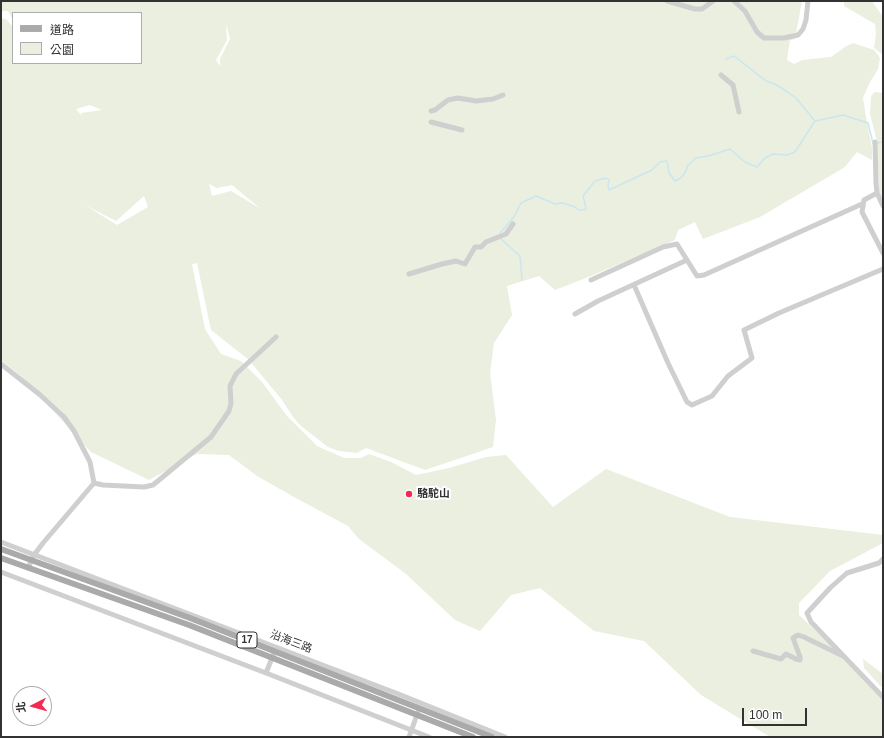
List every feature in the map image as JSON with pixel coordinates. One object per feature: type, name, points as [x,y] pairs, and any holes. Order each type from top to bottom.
[{"type":"main road","name":"沿海三路","points":[[1,549],[33,558],[275,649],[420,705],[492,737]]},
{"type":"main road","name":"沿海三路","points":[[1,558],[188,625],[473,737]]},
{"type":"street","points":[[667,1],[695,10],[702,9],[713,1]]},
{"type":"street","points":[[734,1],[745,12],[757,32],[764,38],[784,38],[798,35],[803,28],[806,20],[808,1]]},
{"type":"street","points":[[721,75],[732,85],[739,112]]},
{"type":"street","points":[[431,111],[435,110],[448,100],[458,98],[476,101],[493,99],[503,95]]},
{"type":"street","points":[[431,122],[462,130]]},
{"type":"street","points":[[875,144],[877,193],[883,206]]},
{"type":"street","points":[[591,280],[663,247],[677,244],[697,276],[704,275],[862,204],[864,200],[877,193]]},
{"type":"street","points":[[862,204],[862,212],[883,253]]},
{"type":"street","points":[[409,274],[456,261],[464,264],[476,247],[481,247],[486,242],[506,234],[513,224]]},
{"type":"street","points":[[575,314],[598,301],[687,260]]},
{"type":"street","points":[[634,285],[668,363],[687,402],[692,405],[712,396],[728,376],[752,358],[744,330],[779,313],[883,269]]},
{"type":"street","points":[[94,483],[103,485],[144,487],[153,485],[211,437],[229,411],[231,403],[230,386],[236,374],[276,337]]},
{"type":"street","points":[[1,364],[64,417],[74,431],[90,462],[94,483]]},
{"type":"street","points":[[28,568],[43,543],[94,483]]},
{"type":"street","name":"沿海三路","points":[[1,542],[33,558]]},
{"type":"street","points":[[883,560],[847,573],[830,588],[807,613],[811,622],[883,697]]},
{"type":"street","points":[[1,572],[429,737]]},
{"type":"street","points":[[753,651],[781,659],[786,654],[800,660],[793,638],[798,635],[803,636],[847,658]]},
{"type":"street","points":[[266,673],[275,649]]},
{"type":"street","points":[[331,681],[334,672]]},
{"type":"street","points":[[409,737],[420,705]]},
{"type":"street","points":[[447,727],[450,718]]},
{"type":"street","name":"沿海三路","points":[[450,718],[505,737]]},
{"type":"green space","points":[[1,1],[802,1],[795,39],[790,40],[787,60],[794,64],[802,60],[831,57],[853,43],[874,50],[880,58],[878,69],[863,98],[872,148],[872,160],[857,152],[845,167],[760,217],[703,239],[695,222],[678,230],[675,240],[555,290],[539,276],[507,286],[512,315],[494,343],[490,373],[496,420],[493,447],[425,470],[366,448],[357,453],[339,451],[328,447],[301,426],[249,360],[211,330],[197,263],[192,264],[205,329],[221,354],[241,361],[262,382],[287,416],[317,446],[344,458],[361,458],[369,454],[391,462],[416,475],[449,468],[486,457],[506,455],[553,507],[606,469],[730,517],[883,535],[883,543],[830,571],[799,603],[799,615],[850,663],[883,700],[883,737],[770,737],[701,695],[644,641],[594,631],[540,588],[511,595],[480,631],[455,620],[406,574],[359,539],[348,526],[257,476],[229,455],[197,454],[149,480],[91,452],[22,377],[1,360],[1,18],[6,19],[12,26],[12,64],[142,64],[142,12],[12,12],[12,18],[8,11],[1,11]],"holes":[[[226,24],[230,39],[220,59],[220,66],[216,60],[227,40]],[[90,105],[102,110],[81,113],[82,116],[76,109]],[[209,184],[217,188],[232,185],[261,209],[231,191],[212,196]],[[144,196],[148,207],[117,225],[85,205],[116,221]]]},
{"type":"green space","points":[[844,1],[872,1],[883,17],[883,55],[874,48],[876,34],[875,24],[844,6]]},
{"type":"green space","points":[[875,92],[883,93],[883,206],[879,197],[877,141],[870,114],[871,96]]},
{"type":"green space","points":[[863,659],[883,674],[883,689],[864,668]]},
{"type":"waterway","points":[[726,59],[734,56],[766,81],[775,84],[789,93],[796,98],[815,121]]},
{"type":"waterway","points":[[500,233],[514,217],[521,203],[536,196],[555,204],[562,203],[573,206],[579,210],[584,210],[586,208],[583,196],[595,181],[606,178],[609,180],[609,190],[652,170],[660,162],[667,161],[669,173],[675,181],[681,178],[688,165],[696,158],[730,149],[745,162],[757,167],[765,158],[773,154],[787,155],[795,152],[815,121],[843,115],[868,123],[873,143]]},
{"type":"waterway","points":[[876,143],[883,142]]},
{"type":"waterway","points":[[501,239],[520,256],[522,280]]},
{"type":"place","name":"駱駝山","points":[[409,494]]}]
